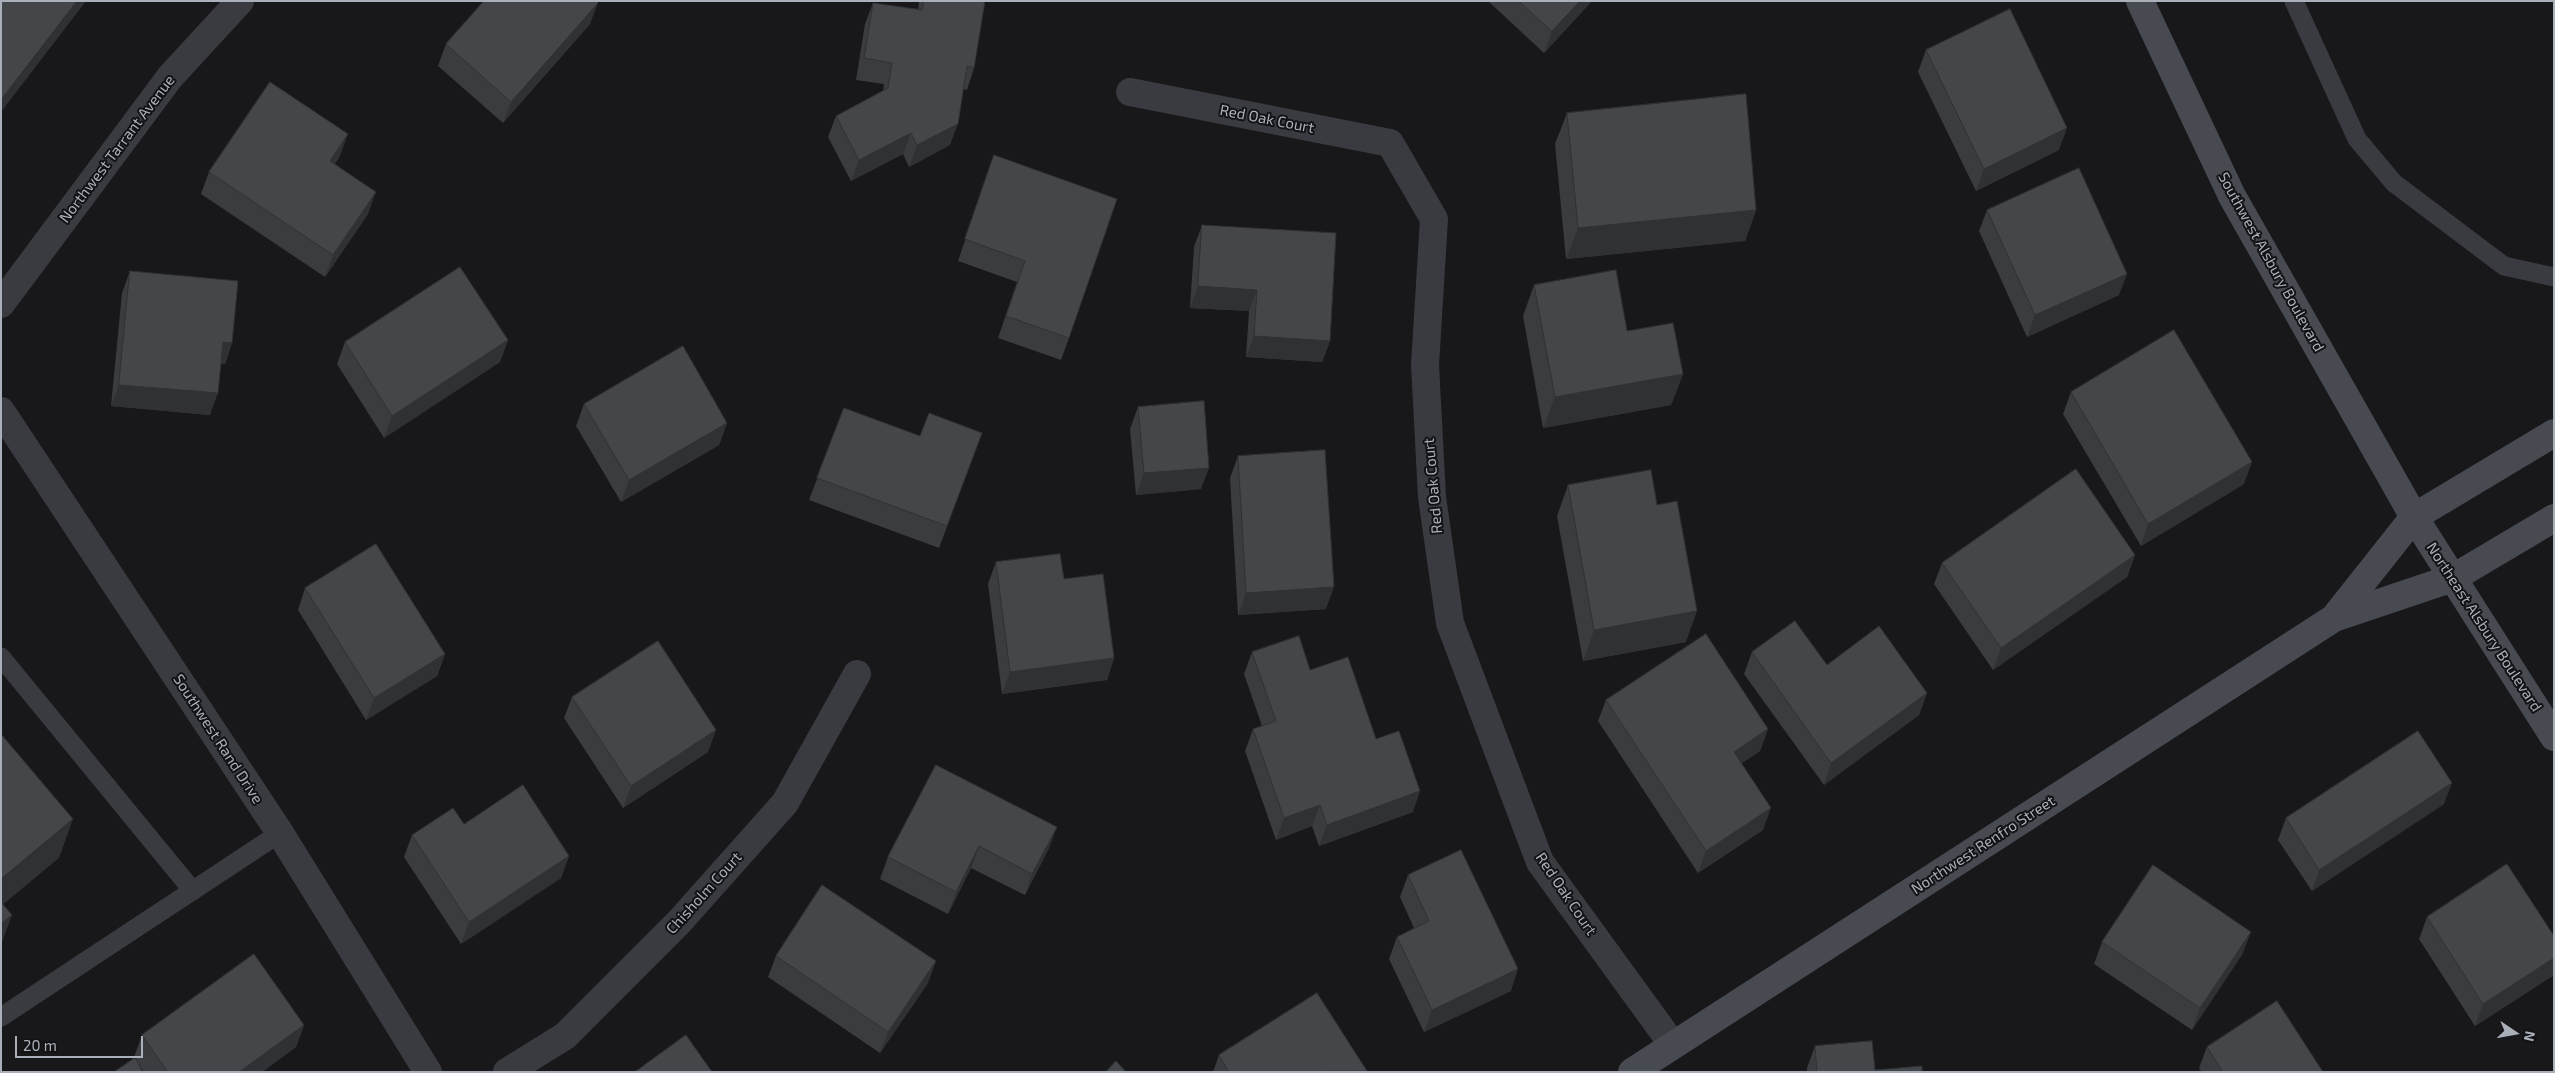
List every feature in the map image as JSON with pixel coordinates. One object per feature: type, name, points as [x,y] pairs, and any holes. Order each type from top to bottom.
[{"type":"main road","name":"Southwest Alsbury Boulevard","points":[[2140,1],[2232,196],[2414,517]]},
{"type":"main road","name":"Northwest Renfro Street","points":[[2334,618],[2414,517],[2554,433]]},
{"type":"main road","name":"Northeast Alsbury Boulevard","points":[[2414,517],[2554,737]]},
{"type":"main road","name":"Northwest Renfro Street","points":[[1632,1072],[2334,618],[2453,578],[2554,518]]},
{"type":"street","name":"Northwest Tarrant Avenue","points":[[1,304],[170,77],[240,1]]},
{"type":"street","name":"Red Oak Court","points":[[1130,92],[1390,143],[1434,219],[1425,365],[1432,497],[1450,623],[1540,862],[1673,1045]]},
{"type":"street","name":"Southwest Rand Drive","points":[[1,411],[280,833],[428,1072]]},
{"type":"street","name":"Chisholm Court","points":[[507,1072],[565,1036],[679,922],[785,803],[858,674]]},
{"type":"lane","points":[[2294,1],[2357,140],[2394,183],[2504,266],[2554,277]]},
{"type":"lane","points":[[1,657],[193,891]]},
{"type":"lane","points":[[1,1018],[280,833]]},
{"type":"building","points":[[1,1],[77,1],[1,100]]},
{"type":"building","points":[[484,1],[597,1],[598,3],[511,102],[446,44]]},
{"type":"building","points":[[924,1],[985,1],[974,68],[967,66],[958,124],[917,145],[911,133],[859,160],[836,116],[888,88],[892,63],[864,58],[873,3],[922,10]]},
{"type":"building","points":[[1519,1],[1580,1],[1552,31]]},
{"type":"building","points":[[2010,9],[2067,128],[1984,169],[1926,50]]},
{"type":"building","points":[[270,82],[348,134],[330,161],[376,192],[333,255],[209,172]]},
{"type":"building","points":[[1746,94],[1756,210],[1578,228],[1567,113]]},
{"type":"building","points":[[994,155],[1117,199],[1069,338],[1006,316],[1025,261],[965,239]]},
{"type":"building","points":[[2079,168],[2127,274],[2035,315],[1987,210]]},
{"type":"building","points":[[1202,225],[1336,233],[1330,341],[1254,336],[1257,290],[1198,286]]},
{"type":"building","points":[[460,267],[508,340],[392,416],[345,342]]},
{"type":"building","points":[[1616,270],[1627,331],[1673,323],[1683,374],[1555,397],[1534,285]]},
{"type":"building","points":[[130,271],[238,281],[232,343],[223,342],[218,393],[119,385]]},
{"type":"building","points":[[2174,330],[2252,462],[2148,524],[2071,392]]},
{"type":"building","points":[[683,346],[727,423],[629,480],[584,404]]},
{"type":"building","points":[[1204,401],[1209,468],[1144,473],[1138,407]]},
{"type":"building","points":[[844,408],[920,436],[929,413],[982,433],[947,526],[817,478]]},
{"type":"building","points":[[1325,450],[1334,587],[1246,593],[1238,456]]},
{"type":"building","points":[[2076,469],[2135,555],[2001,648],[1942,563]]},
{"type":"building","points":[[1651,470],[1657,505],[1677,501],[1697,611],[1594,630],[1568,485]]},
{"type":"building","points":[[376,544],[445,654],[374,698],[305,588]]},
{"type":"building","points":[[1060,554],[1064,579],[1103,574],[1114,658],[1010,672],[996,562]]},
{"type":"building","points":[[1795,621],[1827,665],[1879,626],[1927,693],[1831,763],[1752,652]]},
{"type":"building","points":[[1706,634],[1768,729],[1734,752],[1771,808],[1706,851],[1606,700]]},
{"type":"building","points":[[1299,636],[1310,670],[1348,657],[1376,739],[1399,731],[1420,791],[1327,825],[1320,805],[1284,818],[1253,729],[1276,721],[1252,652]]},
{"type":"building","points":[[658,641],[716,730],[631,786],[572,697]]},
{"type":"building","points":[[2418,731],[2452,783],[2319,870],[2286,818]]},
{"type":"building","points":[[1,734],[73,819],[1,879]]},
{"type":"building","points":[[936,765],[1057,827],[1032,874],[979,846],[956,892],[888,857]]},
{"type":"building","points":[[523,785],[569,856],[469,922],[412,835],[453,808],[464,824]]},
{"type":"building","points":[[1461,850],[1518,969],[1432,1010],[1397,937],[1429,921],[1408,875]]},
{"type":"building","points":[[2507,864],[2554,936],[2554,958],[2483,1004],[2427,917]]},
{"type":"building","points":[[2153,865],[2251,932],[2200,1008],[2102,942]]},
{"type":"building","points":[[822,885],[936,961],[888,1032],[776,956]]},
{"type":"building","points":[[1,902],[12,915],[1,924]]},
{"type":"building","points":[[254,954],[304,1025],[239,1072],[168,1072],[142,1035]]},
{"type":"building","points":[[1317,993],[1367,1071],[1229,1072],[1219,1055]]},
{"type":"building","points":[[2277,1001],[2323,1072],[2223,1072],[2207,1047]]},
{"type":"building","points":[[686,1035],[712,1072],[635,1072]]},
{"type":"building","points":[[1872,1041],[1875,1070],[1922,1066],[1922,1072],[1817,1072],[1815,1046]]},
{"type":"building","points":[[135,1058],[143,1072],[114,1072]]},
{"type":"building","points":[[1116,1061],[1126,1072],[1106,1072]]}]
